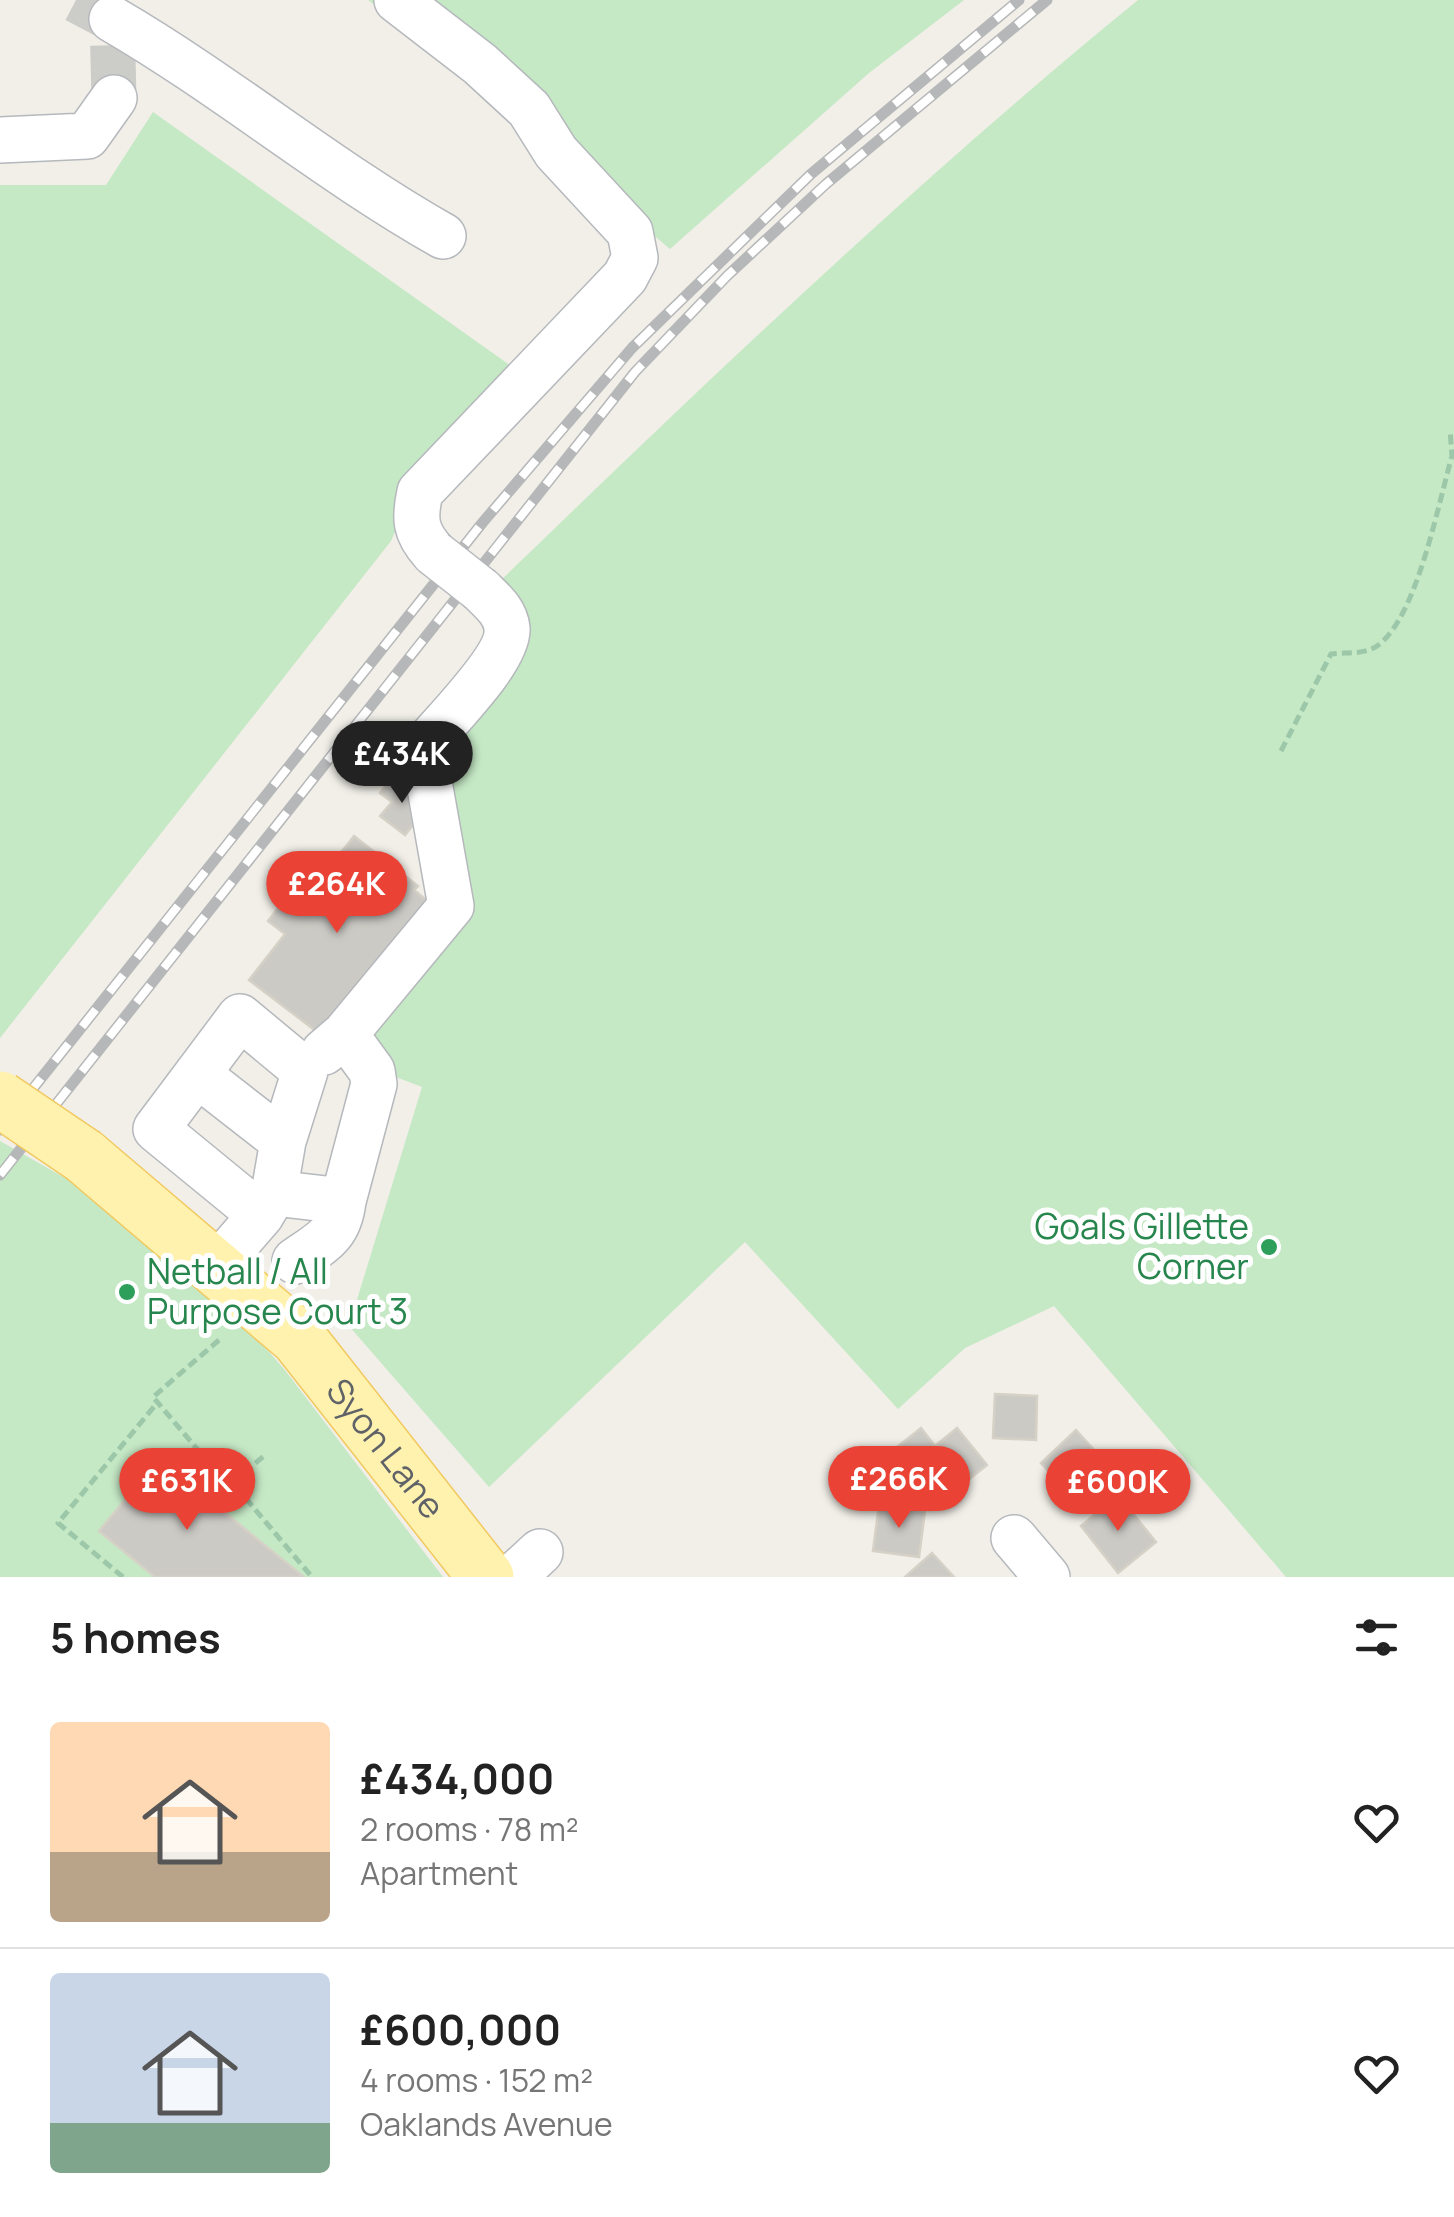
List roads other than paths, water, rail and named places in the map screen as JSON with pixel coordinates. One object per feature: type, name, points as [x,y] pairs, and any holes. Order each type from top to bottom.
[{"type":"main road","name":"Syon Lane","points":[[0,1099],[84,1156],[298,1338],[486,1577]]},
{"type":"street","points":[[217,1266],[268,1204],[304,1070],[345,1034],[451,906],[423,748],[502,652],[508,629],[502,610],[420,538],[414,518],[420,492],[624,278],[635,258],[630,232],[556,152],[529,109],[480,64],[397,0]]},
{"type":"street","points":[[112,19],[183,60],[372,196],[443,236]]},
{"type":"street","points":[[0,140],[86,136],[114,98]]},
{"type":"street","points":[[304,1070],[240,1017],[156,1128],[268,1204],[343,1201]]},
{"type":"street","points":[[295,1261],[329,1238],[341,1222],[374,1084],[372,1070],[345,1034]]},
{"type":"street","points":[[197,1074],[284,1141]]},
{"type":"street","points":[[1014,1538],[1048,1577]]},
{"type":"tunnel","points":[[76,0],[112,19],[114,98]]},
{"type":"railway","points":[[0,1130],[483,522],[632,348],[811,174],[1019,0]]},
{"type":"railway","points":[[0,1175],[635,372],[727,276],[826,184],[1047,0]]},
{"type":"place","name":"Goals Gillette Corner","points":[[1269,1247]]},
{"type":"place","name":"Netball / All Purpose Court 3","points":[[127,1292]]}]
